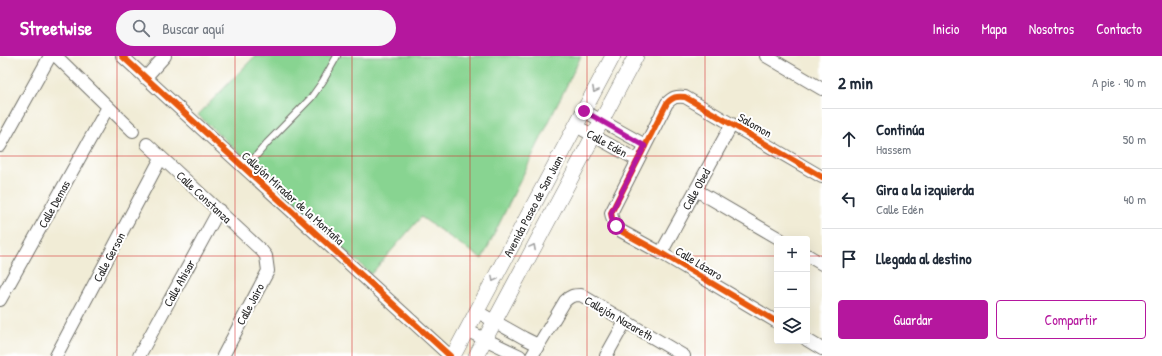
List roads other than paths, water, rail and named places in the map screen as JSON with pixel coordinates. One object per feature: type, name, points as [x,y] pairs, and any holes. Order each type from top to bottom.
[{"type":"street","points":[[0,146],[50,56]]},
{"type":"street","points":[[56,56],[133,131]]},
{"type":"street","name":"Callejón Mirador de la Montaña","points":[[122,56],[450,356]]},
{"type":"street","points":[[146,78],[165,56]]},
{"type":"street","name":"Avenida Paseo de San Juan","points":[[453,356],[613,56]]},
{"type":"street","name":"Avenida Paseo de San Juan","points":[[476,356],[636,56]]},
{"type":"street","points":[[767,56],[822,89]]},
{"type":"street","name":"Salomon","points":[[645,146],[667,103],[676,96],[685,97],[822,177]]},
{"type":"street","name":"Calle Demas","points":[[0,300],[108,107]]},
{"type":"street","name":"Calle Edén","points":[[584,111],[645,146]]},
{"type":"street","name":"Calle Obed","points":[[661,253],[732,124]]},
{"type":"street","name":"Calle Edén","points":[[576,126],[637,160]]},
{"type":"street","name":"Calle Constanza","points":[[147,144],[262,250]]},
{"type":"street","points":[[637,160],[645,146]]},
{"type":"street","name":"Calle Gerson","points":[[56,356],[161,158]]},
{"type":"street","name":"Calle Lázaro","points":[[637,160],[611,213],[612,220],[616,226],[622,231],[774,320]]},
{"type":"street","points":[[696,190],[775,236]]},
{"type":"street","name":"Calle Ahisar","points":[[140,356],[219,210]]},
{"type":"street","name":"Calle Jairo","points":[[223,356],[268,272],[266,256],[262,250]]},
{"type":"street","points":[[810,257],[822,264]]},
{"type":"street","name":"Callejón Nazareth","points":[[538,345],[569,296],[581,295],[684,356]]},
{"type":"street","points":[[476,311],[538,345],[532,356]]},
{"type":"street","points":[[606,356],[625,322]]},
{"type":"street","points":[[466,330],[520,356]]},
{"type":"street","points":[[810,342],[822,349]]},
{"type":"lane","points":[[245,169],[267,143],[311,98],[338,56]]}]
